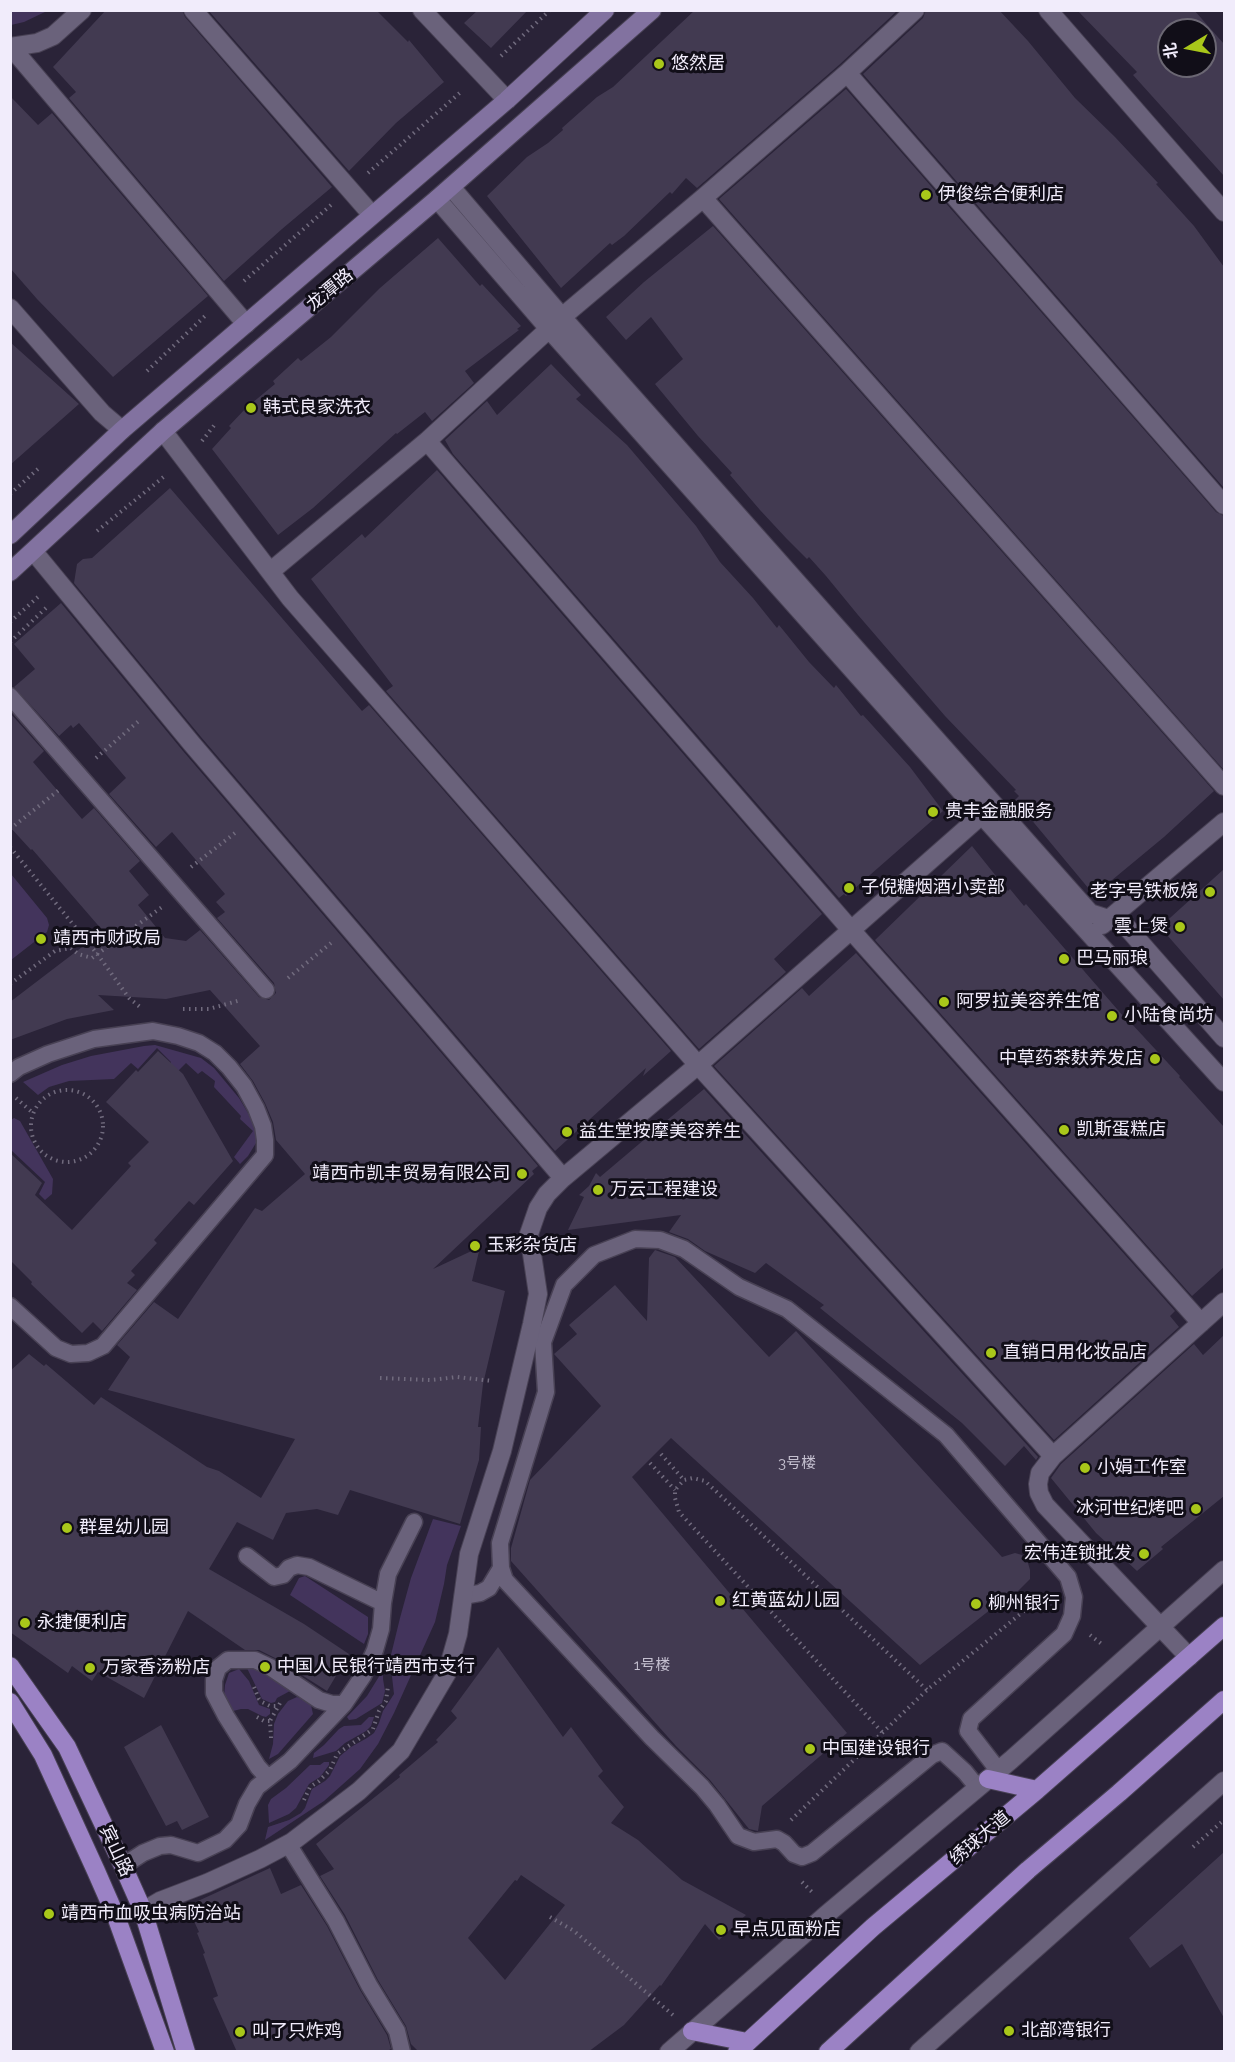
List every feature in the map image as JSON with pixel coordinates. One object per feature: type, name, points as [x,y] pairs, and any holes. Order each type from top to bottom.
[{"type":"main road","name":"龙潭路","points":[[10,534],[122,430],[507,100],[605,10]]},
{"type":"main road","name":"龙潭路","points":[[10,572],[163,431],[451,187],[652,10]]},
{"type":"main road","name":"绣球大道","points":[[742,2047],[873,1927],[1037,1790],[1224,1626]]},
{"type":"main road","name":"宾山路","points":[[10,1666],[67,1747],[123,1866],[143,1911],[186,2052]]},
{"type":"main road","points":[[828,2052],[1028,1870],[1224,1700]]},
{"type":"main road","name":"宾山路","points":[[10,1702],[43,1755],[96,1871],[121,1930],[165,2052]]},
{"type":"main road","points":[[988,1779],[1037,1790]]},
{"type":"main road","points":[[686,2026],[742,2047]]},
{"type":"street","points":[[11,47],[37,43],[52,36],[82,10]]},
{"type":"street","points":[[193,10],[372,215]]},
{"type":"street","points":[[422,10],[507,100]]},
{"type":"street","points":[[271,571],[427,441],[555,323],[847,73],[915,10]]},
{"type":"street","points":[[1048,10],[1224,212]]},
{"type":"street","points":[[11,47],[246,324]]},
{"type":"street","points":[[847,73],[1224,505]]},
{"type":"street","points":[[451,187],[555,323]]},
{"type":"street","points":[[703,198],[1224,786]]},
{"type":"street","points":[[437,199],[555,323],[987,810],[1091,935],[1224,1082]]},
{"type":"street","points":[[10,308],[102,413],[122,430]]},
{"type":"street","points":[[163,431],[290,598],[698,1065],[1053,1456]]},
{"type":"street","points":[[427,441],[851,930],[1200,1323]]},
{"type":"street","points":[[34,552],[192,744],[563,1178]]},
{"type":"street","points":[[987,810],[1090,913],[1124,924],[1224,1038]]},
{"type":"street","points":[[143,1911],[160,1901],[207,1883],[288,1844],[359,1791],[401,1751],[447,1673],[458,1634],[469,1554],[489,1496],[518,1390],[538,1294],[529,1234],[538,1208],[547,1194],[698,1065],[987,810]]},
{"type":"street","points":[[1091,935],[1224,822]]},
{"type":"street","points":[[1189,1657],[1045,1505],[1039,1493],[1038,1484],[1040,1473],[1053,1456],[1224,1302]]},
{"type":"street","points":[[669,2052],[686,2026],[988,1779],[1162,1628],[1224,1570]]},
{"type":"street","points":[[919,2052],[1224,1781]]},
{"type":"lane","points":[[10,696],[266,990]]},
{"type":"lane","points":[[10,1074],[48,1054],[94,1039],[153,1031],[178,1036],[207,1048],[229,1067],[244,1086],[256,1108],[263,1126],[265,1140],[264,1155],[104,1346],[88,1353],[71,1354],[56,1348],[10,1306]]},
{"type":"lane","points":[[635,1239],[660,1240],[684,1249],[738,1287],[787,1309],[946,1436],[1068,1577],[1074,1597],[1072,1616],[1064,1634],[971,1719],[968,1731],[988,1779],[965,1772],[942,1752],[932,1755],[812,1854],[802,1857],[794,1854],[777,1839],[754,1842],[738,1836],[702,1787],[652,1738],[505,1580],[501,1568],[500,1543],[546,1392],[543,1342],[564,1285],[594,1255],[635,1239]]},
{"type":"lane","points":[[123,1866],[143,1853],[160,1846],[171,1845],[198,1853],[225,1840],[239,1824],[247,1804],[265,1775],[290,1761],[344,1704],[363,1676],[375,1650],[381,1629],[388,1574],[414,1522]]},
{"type":"lane","points":[[247,1556],[274,1577],[283,1575],[297,1565],[309,1566],[383,1603]]},
{"type":"lane","points":[[463,1596],[480,1593],[489,1588],[501,1568]]},
{"type":"lane","points":[[265,1775],[226,1716],[214,1693],[214,1680],[218,1668],[228,1660],[255,1660],[270,1667],[319,1700],[332,1704],[344,1704]]},
{"type":"lane","points":[[288,1844],[336,1921],[369,1985],[397,2031],[402,2052]]},
{"type":"path","points":[[143,375],[225,298],[481,74],[550,10]]},
{"type":"path","points":[[91,536],[184,458],[223,417]]},
{"type":"path","points":[[10,622],[56,579]]},
{"type":"path","points":[[10,642],[51,604]]},
{"type":"path","points":[[10,829],[143,717]]},
{"type":"path","points":[[10,984],[55,951],[71,948],[78,954],[92,958],[98,955],[177,888],[238,831]]},
{"type":"path","points":[[10,847],[98,955],[129,998],[138,1006],[146,1008]]},
{"type":"path","points":[[175,1008],[209,1009],[256,995],[291,976],[336,938]]},
{"type":"path","points":[[60,1090],[83,1093],[100,1110],[103,1134],[98,1145],[81,1160],[57,1161],[46,1156],[32,1137],[33,1113],[39,1103],[60,1090]]},
{"type":"path","points":[[10,1093],[33,1113]]},
{"type":"path","points":[[380,1378],[478,1379],[493,1381],[518,1390]]},
{"type":"path","points":[[661,1454],[684,1480]]},
{"type":"path","points":[[650,1463],[675,1490]]},
{"type":"path","points":[[882,1732],[679,1512],[675,1490],[684,1480],[693,1478],[705,1481],[927,1690]]},
{"type":"path","points":[[777,1839],[780,1831],[927,1690],[1024,1611],[1036,1606],[1050,1606],[1072,1616],[1107,1648]]},
{"type":"path","points":[[265,1775],[270,1746],[270,1721],[273,1713],[284,1698],[300,1688]]},
{"type":"path","points":[[800,1880],[821,1900]]},
{"type":"path","points":[[550,1917],[574,1931],[686,2026]]},
{"type":"shaded area","points":[[10,11],[47,11],[24,22],[11,25]]},
{"type":"shaded area","points":[[11,874],[47,918],[49,925],[47,932],[11,960]]},
{"type":"shaded area","points":[[155,1045],[201,1058],[214,1068],[239,1098],[258,1134],[256,1143],[240,1164],[234,1157],[253,1131],[214,1087],[215,1081],[202,1071],[198,1074],[186,1063],[176,1073],[170,1067],[171,1062],[157,1048],[138,1069],[131,1063],[114,1079],[69,1081],[49,1087],[38,1095],[23,1082],[62,1065],[91,1056]]},
{"type":"shaded area","points":[[14,1118],[20,1121],[53,1179],[52,1194],[45,1200],[39,1194],[45,1182],[11,1150],[11,1120]]},
{"type":"shaded area","points":[[433,1519],[461,1526],[447,1565],[435,1622],[378,1744],[360,1769],[324,1801],[265,1840],[268,1827],[301,1813],[312,1789],[330,1776],[340,1756],[374,1733],[383,1711],[394,1694],[390,1659],[411,1578]]},
{"type":"shaded area","points":[[305,1576],[368,1617],[368,1634],[364,1644],[290,1595],[299,1578]]},
{"type":"shaded area","points":[[246,1666],[268,1674],[290,1691],[277,1698],[275,1702],[271,1703],[262,1699]]},
{"type":"shaded area","points":[[239,1669],[249,1681],[259,1705],[270,1709],[270,1714],[266,1717],[248,1709],[233,1711],[227,1703],[224,1697],[229,1673]]},
{"type":"shaded area","points":[[383,1670],[385,1691],[382,1703],[356,1719],[349,1720],[347,1717],[367,1696]]},
{"type":"shaded area","points":[[297,1697],[311,1705],[313,1714],[278,1754],[269,1759],[273,1744],[274,1724],[278,1714],[288,1701]]},
{"type":"shaded area","points":[[369,1717],[374,1717],[371,1726],[366,1731],[336,1751],[313,1758],[314,1753],[339,1729],[344,1726],[361,1725]]},
{"type":"shaded area","points":[[329,1762],[329,1765],[320,1777],[309,1784],[296,1808],[289,1814],[269,1823],[268,1805],[271,1799],[310,1765],[320,1765]]},
{"type":"building","points":[[106,10],[182,10],[185,17],[332,187],[224,281],[69,98],[76,92],[53,67]]},
{"type":"building","points":[[208,10],[376,10],[408,42],[409,40],[444,82],[396,123],[349,171]]},
{"type":"building","points":[[478,10],[528,10],[491,48],[464,23]]},
{"type":"building","points":[[695,10],[898,10],[839,65],[697,188],[686,178],[672,194],[670,192],[624,236],[612,245],[610,243],[561,288],[487,196],[527,157],[548,143],[597,97],[613,87]]},
{"type":"building","points":[[926,10],[999,10],[1075,98],[1158,183],[1156,184],[1194,226],[1224,267],[1224,488],[863,74],[923,18]]},
{"type":"building","points":[[1077,10],[1194,10],[1201,18],[1157,18],[1157,78],[1217,78],[1217,36],[1224,44],[1224,176],[1133,75],[1137,72]]},
{"type":"building","points":[[846,89],[1216,512],[1224,516],[1224,770],[719,199]]},
{"type":"building","points":[[10,96],[38,125],[52,113],[208,296],[113,377],[10,268]]},
{"type":"building","points":[[713,226],[1214,791],[1164,837],[1094,895],[1015,800],[1019,796],[1014,791],[1016,790],[945,716],[809,557],[807,559],[760,510],[730,475],[732,473],[655,384],[683,359],[651,317],[626,340],[606,317],[644,282]]},
{"type":"building","points":[[438,238],[480,286],[482,284],[521,326],[517,329],[519,330],[465,371],[474,383],[432,421],[425,412],[396,433],[313,508],[278,535],[212,449],[246,408],[275,384],[273,381],[298,358],[301,361],[331,337],[380,288]]},
{"type":"building","points":[[10,342],[79,404],[10,465]]},
{"type":"building","points":[[551,364],[581,395],[576,399],[627,445],[696,526],[720,562],[777,628],[779,625],[809,662],[834,688],[836,685],[861,716],[863,715],[910,767],[943,811],[846,896],[844,894],[839,898],[453,454],[445,440],[487,401],[497,415]]},
{"type":"building","points":[[437,470],[822,914],[774,959],[786,972],[699,1049],[386,691],[393,686],[311,579],[362,534],[365,538]]},
{"type":"building","points":[[170,488],[362,711],[369,705],[671,1051],[643,1076],[646,1068],[555,1151],[201,737],[74,583],[77,564],[83,559],[92,558]]},
{"type":"building","points":[[61,603],[183,751],[538,1166],[532,1171],[534,1174],[433,1269],[480,1247],[472,1281],[505,1291],[483,1384],[478,1427],[481,1427],[479,1460],[460,1524],[350,1490],[338,1515],[317,1509],[286,1513],[273,1540],[237,1522],[209,1569],[304,1624],[349,1654],[327,1691],[259,1650],[245,1650],[188,1611],[144,1698],[98,1672],[92,1681],[72,1666],[68,1673],[10,1632],[10,1371],[29,1354],[44,1366],[46,1364],[94,1405],[101,1397],[207,1467],[219,1471],[261,1498],[295,1439],[108,1390],[130,1357],[117,1345],[154,1302],[178,1319],[255,1208],[262,1211],[305,1174],[276,1140],[273,1122],[265,1103],[240,1064],[260,1046],[210,990],[166,999],[98,995],[114,1010],[67,1019],[10,1040],[10,1002],[103,931],[10,827],[10,713],[44,751],[33,762],[82,819],[94,808],[140,861],[129,871],[149,895],[138,905],[165,938],[186,941],[200,930],[259,997],[269,1000],[276,993],[274,983],[217,918],[225,912],[216,902],[225,894],[172,832],[156,847],[109,794],[126,778],[79,723],[73,728],[71,725],[59,736],[14,687],[35,669],[14,644]]},
{"type":"building","points":[[972,846],[1008,891],[1010,889],[1024,906],[1026,904],[1130,1024],[1180,1076],[1224,1127],[1224,1267],[1192,1296],[875,940]]},
{"type":"building","points":[[1224,869],[1224,1000],[1160,927]]},
{"type":"building","points":[[856,953],[1175,1311],[1170,1316],[1179,1327],[1054,1440],[714,1066],[802,988],[809,996]]},
{"type":"building","points":[[158,1051],[183,1074],[233,1161],[194,1205],[189,1201],[154,1240],[157,1243],[131,1271],[135,1275],[127,1283],[137,1290],[102,1331],[93,1322],[82,1333],[31,1284],[32,1282],[10,1260],[10,1153],[42,1183],[35,1195],[72,1230],[131,1166],[128,1163],[149,1142],[106,1102],[136,1070],[138,1072]]},
{"type":"building","points":[[704,1089],[1038,1457],[1036,1460],[1024,1446],[1005,1466],[962,1423],[820,1308],[824,1305],[766,1263],[755,1273],[705,1251],[688,1239],[669,1232],[681,1215],[568,1230],[584,1197],[579,1195],[589,1186],[596,1173],[600,1177]]},
{"type":"building","points":[[655,1250],[675,1257],[769,1357],[796,1331],[1002,1557],[1015,1553],[1022,1555],[1030,1570],[1030,1579],[1016,1593],[1009,1595],[920,1665],[671,1438],[632,1477],[847,1733],[762,1806],[758,1831],[749,1829],[710,1780],[676,1746],[511,1561],[511,1548],[530,1480],[601,1406],[554,1354],[577,1334],[569,1325],[615,1285],[647,1321],[649,1258]]},
{"type":"building","points":[[1224,1335],[1224,1496],[1161,1547],[1163,1549],[1137,1571],[1096,1533],[1051,1478],[1061,1464],[1194,1344],[1203,1355]]},
{"type":"building","points":[[498,1647],[563,1737],[571,1727],[603,1771],[598,1776],[624,1807],[611,1823],[638,1840],[682,1880],[746,1915],[719,1940],[705,1924],[661,1986],[624,2025],[588,2052],[419,2052],[411,2044],[406,2026],[378,1980],[345,1915],[320,1876],[334,1869],[316,1844],[400,1777],[399,1775],[438,1742],[436,1740],[457,1718],[451,1711]],"holes":[[[521,1875],[565,1905],[505,1980],[468,1938]]]},
{"type":"building","points":[[161,1725],[209,1817],[182,1830],[177,1821],[166,1826],[124,1747]]},
{"type":"building","points":[[1224,1852],[1224,2018],[1182,1944],[1150,1968],[1129,1938]]},
{"type":"building","points":[[270,1868],[281,1894],[301,1885],[327,1926],[360,1990],[387,2035],[391,2049],[385,2052],[237,2052],[213,1998],[218,1996],[203,1954],[205,1953],[197,1933],[199,1932],[187,1906]]},
{"type":"place","name":"悠然居","points":[[659,64]]},
{"type":"place","name":"伊俊综合便利店","points":[[926,195]]},
{"type":"place","name":"韩式良家洗衣","points":[[251,408]]},
{"type":"place","name":"贵丰金融服务","points":[[933,812]]},
{"type":"place","name":"子倪糖烟酒小卖部","points":[[849,888]]},
{"type":"place","name":"老字号铁板烧","points":[[1210,892]]},
{"type":"place","name":"雲上煲","points":[[1180,927]]},
{"type":"place","name":"靖西市财政局","points":[[41,939]]},
{"type":"place","name":"巴马丽琅","points":[[1064,959]]},
{"type":"place","name":"阿罗拉美容养生馆","points":[[944,1002]]},
{"type":"place","name":"小陆食尚坊","points":[[1112,1016]]},
{"type":"place","name":"中草药茶麸养发店","points":[[1155,1059]]},
{"type":"place","name":"凯斯蛋糕店","points":[[1064,1130]]},
{"type":"place","name":"益生堂按摩美容养生","points":[[567,1132]]},
{"type":"place","name":"靖西市凯丰贸易有限公司","points":[[522,1174]]},
{"type":"place","name":"万云工程建设","points":[[598,1190]]},
{"type":"place","name":"玉彩杂货店","points":[[475,1246]]},
{"type":"place","name":"直销日用化妆品店","points":[[991,1353]]},
{"type":"place","name":"小娟工作室","points":[[1085,1468]]},
{"type":"place","name":"冰河世纪烤吧","points":[[1196,1509]]},
{"type":"place","name":"群星幼儿园","points":[[67,1528]]},
{"type":"place","name":"宏伟连锁批发","points":[[1144,1554]]},
{"type":"place","name":"红黄蓝幼儿园","points":[[720,1601]]},
{"type":"place","name":"柳州银行","points":[[976,1604]]},
{"type":"place","name":"永捷便利店","points":[[25,1623]]},
{"type":"place","name":"中国人民银行靖西市支行","points":[[265,1667]]},
{"type":"place","name":"万家香汤粉店","points":[[90,1668]]},
{"type":"place","name":"中国建设银行","points":[[810,1749]]},
{"type":"place","name":"靖西市血吸虫病防治站","points":[[49,1914]]},
{"type":"place","name":"早点见面粉店","points":[[721,1930]]},
{"type":"place","name":"北部湾银行","points":[[1009,2031]]},
{"type":"place","name":"叫了只炸鸡","points":[[240,2032]]}]
